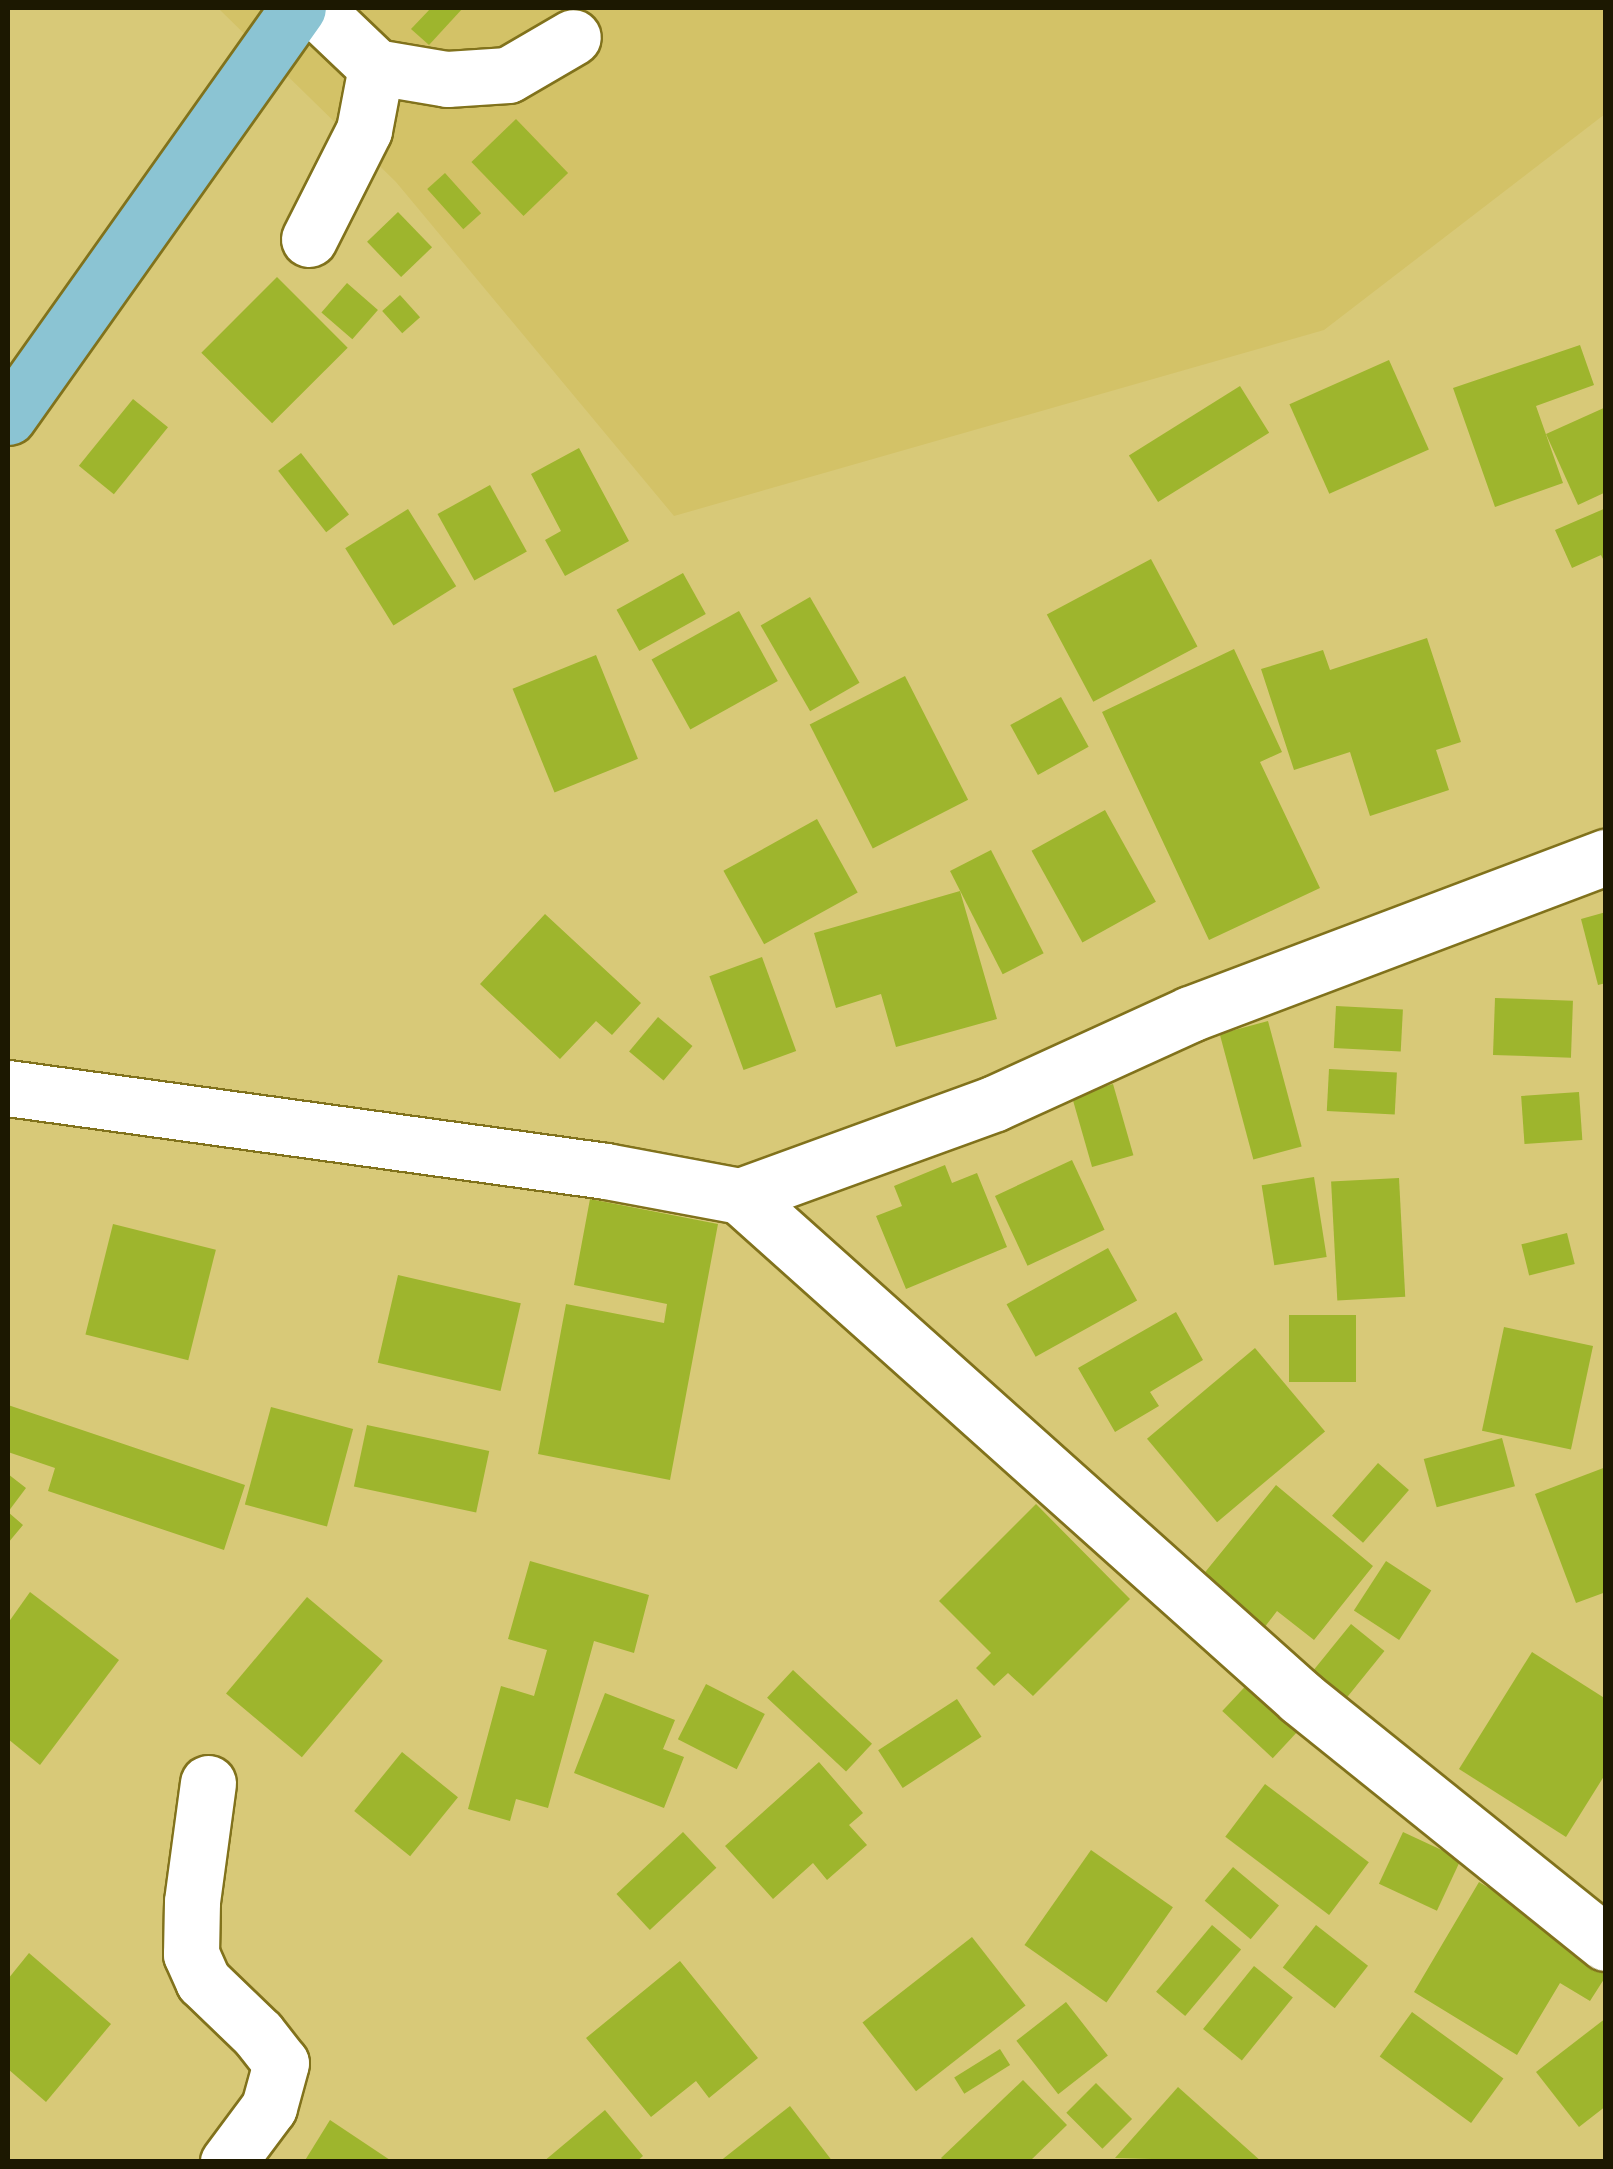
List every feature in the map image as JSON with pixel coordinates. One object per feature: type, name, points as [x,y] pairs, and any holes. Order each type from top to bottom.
[{"type":"main road","points":[[8,417],[298,8]]},
{"type":"street","points":[[314,8],[376,67],[447,79],[508,75],[574,37]]},
{"type":"street","points":[[309,239],[364,130],[376,67]]},
{"type":"street","points":[[8,1088],[606,1171],[740,1196],[995,1103],[1190,1014],[1606,857]]},
{"type":"street","points":[[740,1196],[1300,1698],[1606,1943]]},
{"type":"street","points":[[208,1783],[192,1902],[190,1954],[203,1981],[281,2063],[268,2106],[228,2162]]},
{"type":"shaded area","points":[[218,8],[1605,8],[1605,114],[1324,330],[674,516],[396,182]]},
{"type":"building","points":[[431,8],[463,8],[429,45],[411,29]]},
{"type":"building","points":[[516,119],[568,173],[524,216],[471,162]]},
{"type":"building","points":[[445,173],[481,213],[463,229],[427,189]]},
{"type":"building","points":[[398,212],[432,247],[401,277],[367,242]]},
{"type":"building","points":[[277,277],[348,348],[272,423],[201,353]]},
{"type":"building","points":[[347,283],[378,310],[352,339],[321,312]]},
{"type":"building","points":[[400,295],[420,317],[402,333],[382,311]]},
{"type":"building","points":[[1580,345],[1594,385],[1536,406],[1563,483],[1495,507],[1453,388]]},
{"type":"building","points":[[1389,360],[1429,450],[1329,494],[1289,404]]},
{"type":"building","points":[[1240,386],[1269,433],[1158,502],[1129,455]]},
{"type":"building","points":[[133,399],[168,427],[114,494],[79,466]]},
{"type":"building","points":[[1606,407],[1606,492],[1578,505],[1546,434]]},
{"type":"building","points":[[579,448],[629,541],[565,576],[545,540],[561,531],[531,474]]},
{"type":"building","points":[[301,453],[349,514],[326,532],[278,471]]},
{"type":"building","points":[[490,485],[527,551],[474,581],[438,514]]},
{"type":"building","points":[[1606,508],[1606,565],[1601,555],[1572,568],[1555,530]]},
{"type":"building","points":[[408,509],[456,586],[393,625],[345,548]]},
{"type":"building","points":[[1151,559],[1197,646],[1093,702],[1047,614]]},
{"type":"building","points":[[683,573],[706,614],[639,651],[617,610]]},
{"type":"building","points":[[810,597],[860,683],[810,711],[761,626]]},
{"type":"building","points":[[739,611],[778,681],[690,729],[652,659]]},
{"type":"building","points":[[1427,638],[1461,742],[1436,750],[1449,790],[1370,816],[1350,752],[1294,770],[1261,669],[1323,650],[1330,670]]},
{"type":"building","points":[[1234,649],[1282,752],[1260,762],[1320,888],[1209,940],[1102,712]]},
{"type":"building","points":[[596,655],[638,759],[555,793],[513,689]]},
{"type":"building","points":[[905,676],[968,800],[873,848],[810,725]]},
{"type":"building","points":[[1061,697],[1089,747],[1038,775],[1010,725]]},
{"type":"building","points":[[1105,810],[1156,902],[1082,943],[1032,851]]},
{"type":"building","points":[[817,819],[858,892],[764,944],[723,871]]},
{"type":"building","points":[[991,850],[1044,953],[1003,974],[950,871]]},
{"type":"building","points":[[960,891],[997,1019],[896,1047],[881,994],[836,1008],[814,933]]},
{"type":"building","points":[[1606,912],[1606,983],[1598,985],[1581,919]]},
{"type":"building","points":[[545,914],[641,1003],[612,1035],[596,1021],[560,1059],[480,984]]},
{"type":"building","points":[[762,957],[796,1051],[744,1070],[709,976]]},
{"type":"building","points":[[1495,998],[1573,1001],[1571,1058],[1493,1055]]},
{"type":"building","points":[[1336,1006],[1403,1010],[1401,1051],[1334,1048]]},
{"type":"building","points":[[658,1017],[692,1046],[664,1080],[629,1051]]},
{"type":"building","points":[[1268,1021],[1302,1147],[1253,1160],[1220,1034]]},
{"type":"building","points":[[1329,1069],[1397,1073],[1395,1115],[1327,1111]]},
{"type":"building","points":[[1113,1084],[1133,1155],[1092,1167],[1072,1096]]},
{"type":"building","points":[[1579,1092],[1582,1140],[1524,1144],[1521,1096]]},
{"type":"building","points":[[1072,1160],[1105,1230],[1028,1266],[995,1196]]},
{"type":"building","points":[[945,1165],[952,1183],[977,1173],[1007,1247],[906,1289],[876,1216],[902,1206],[894,1186]]},
{"type":"building","points":[[1314,1177],[1327,1257],[1274,1265],[1262,1185]]},
{"type":"building","points":[[1399,1178],[1405,1297],[1337,1300],[1331,1182]]},
{"type":"building","points":[[590,1199],[718,1224],[670,1480],[538,1454],[566,1304],[664,1323],[667,1304],[574,1285]]},
{"type":"building","points":[[113,1224],[216,1250],[188,1360],[85,1335]]},
{"type":"building","points":[[1567,1233],[1575,1264],[1529,1275],[1521,1244]]},
{"type":"building","points":[[1108,1248],[1137,1300],[1036,1357],[1007,1304]]},
{"type":"building","points":[[398,1275],[521,1303],[501,1391],[378,1363]]},
{"type":"building","points":[[1176,1312],[1203,1360],[1150,1392],[1159,1406],[1115,1432],[1078,1368]]},
{"type":"building","points":[[1289,1315],[1356,1315],[1356,1382],[1289,1382]]},
{"type":"building","points":[[1504,1327],[1593,1346],[1571,1450],[1482,1431]]},
{"type":"building","points":[[1255,1348],[1325,1431],[1217,1522],[1147,1439]]},
{"type":"building","points":[[8,1405],[245,1485],[224,1550],[48,1491],[55,1468],[8,1452]]},
{"type":"building","points":[[271,1407],[353,1429],[327,1527],[245,1505]]},
{"type":"building","points":[[367,1425],[489,1451],[476,1513],[354,1487]]},
{"type":"building","points":[[1502,1438],[1515,1486],[1437,1507],[1424,1459]]},
{"type":"building","points":[[1378,1463],[1409,1490],[1363,1543],[1332,1516]]},
{"type":"building","points":[[1606,1467],[1606,1592],[1576,1603],[1535,1494]]},
{"type":"building","points":[[8,1474],[26,1488],[8,1512]]},
{"type":"building","points":[[1276,1485],[1373,1566],[1314,1640],[1277,1611],[1264,1628],[1202,1576]]},
{"type":"building","points":[[1036,1504],[1130,1599],[1033,1696],[1008,1673],[994,1686],[976,1668],[991,1653],[939,1601]]},
{"type":"building","points":[[8,1512],[23,1525],[8,1543]]},
{"type":"building","points":[[530,1561],[649,1595],[634,1653],[594,1641],[548,1808],[516,1799],[510,1821],[468,1809],[501,1686],[534,1696],[547,1650],[508,1639]]},
{"type":"building","points":[[1386,1561],[1431,1590],[1399,1640],[1354,1610]]},
{"type":"building","points":[[30,1592],[119,1660],[40,1765],[8,1739],[8,1623]]},
{"type":"building","points":[[307,1597],[383,1661],[302,1757],[226,1694]]},
{"type":"building","points":[[1351,1624],[1384,1651],[1342,1704],[1308,1677]]},
{"type":"building","points":[[1532,1652],[1606,1699],[1606,1773],[1566,1837],[1459,1769]]},
{"type":"building","points":[[793,1670],[872,1744],[846,1771],[767,1698]]},
{"type":"building","points":[[1255,1676],[1305,1723],[1273,1758],[1222,1711]]},
{"type":"building","points":[[706,1684],[765,1714],[737,1769],[678,1739]]},
{"type":"building","points":[[605,1693],[675,1720],[663,1749],[684,1757],[664,1808],[574,1773]]},
{"type":"building","points":[[957,1699],[982,1737],[903,1788],[878,1750]]},
{"type":"building","points":[[402,1752],[458,1797],[410,1856],[354,1811]]},
{"type":"building","points":[[819,1762],[863,1813],[849,1825],[867,1845],[827,1880],[813,1863],[773,1899],[725,1846]]},
{"type":"building","points":[[1265,1784],[1369,1862],[1329,1915],[1225,1837]]},
{"type":"building","points":[[683,1832],[716,1868],[650,1930],[616,1894]]},
{"type":"building","points":[[1403,1832],[1461,1859],[1437,1911],[1379,1884]]},
{"type":"building","points":[[1091,1850],[1173,1907],[1106,2002],[1024,1945]]},
{"type":"building","points":[[1233,1867],[1279,1906],[1251,1939],[1205,1901]]},
{"type":"building","points":[[1479,1882],[1606,1958],[1606,1976],[1590,2001],[1560,1983],[1517,2055],[1414,1992]]},
{"type":"building","points":[[1212,1925],[1241,1949],[1185,2016],[1156,1992]]},
{"type":"building","points":[[1316,1925],[1368,1966],[1335,2008],[1283,1968]]},
{"type":"building","points":[[972,1937],[1026,2006],[916,2091],[862,2023]]},
{"type":"building","points":[[29,1953],[111,2024],[46,2102],[8,2069],[8,1979]]},
{"type":"building","points":[[680,1961],[758,2058],[709,2098],[696,2081],[651,2117],[586,2038]]},
{"type":"building","points":[[1254,1966],[1293,1997],[1242,2060],[1203,2029]]},
{"type":"building","points":[[1066,2002],[1108,2056],[1058,2094],[1016,2041]]},
{"type":"building","points":[[1412,2012],[1503,2078],[1471,2123],[1380,2056]]},
{"type":"building","points":[[1606,2018],[1606,2106],[1579,2127],[1536,2072]]},
{"type":"building","points":[[1000,2049],[1010,2065],[964,2094],[954,2078]]},
{"type":"building","points":[[1023,2080],[1067,2125],[1029,2162],[945,2162],[941,2158]]},
{"type":"building","points":[[1096,2083],[1132,2119],[1102,2149],[1066,2113]]},
{"type":"building","points":[[1178,2087],[1262,2162],[1115,2158]]},
{"type":"building","points":[[790,2106],[833,2162],[719,2162]]},
{"type":"building","points":[[605,2110],[643,2156],[636,2162],[543,2162]]},
{"type":"building","points":[[330,2120],[393,2162],[304,2162]]}]
